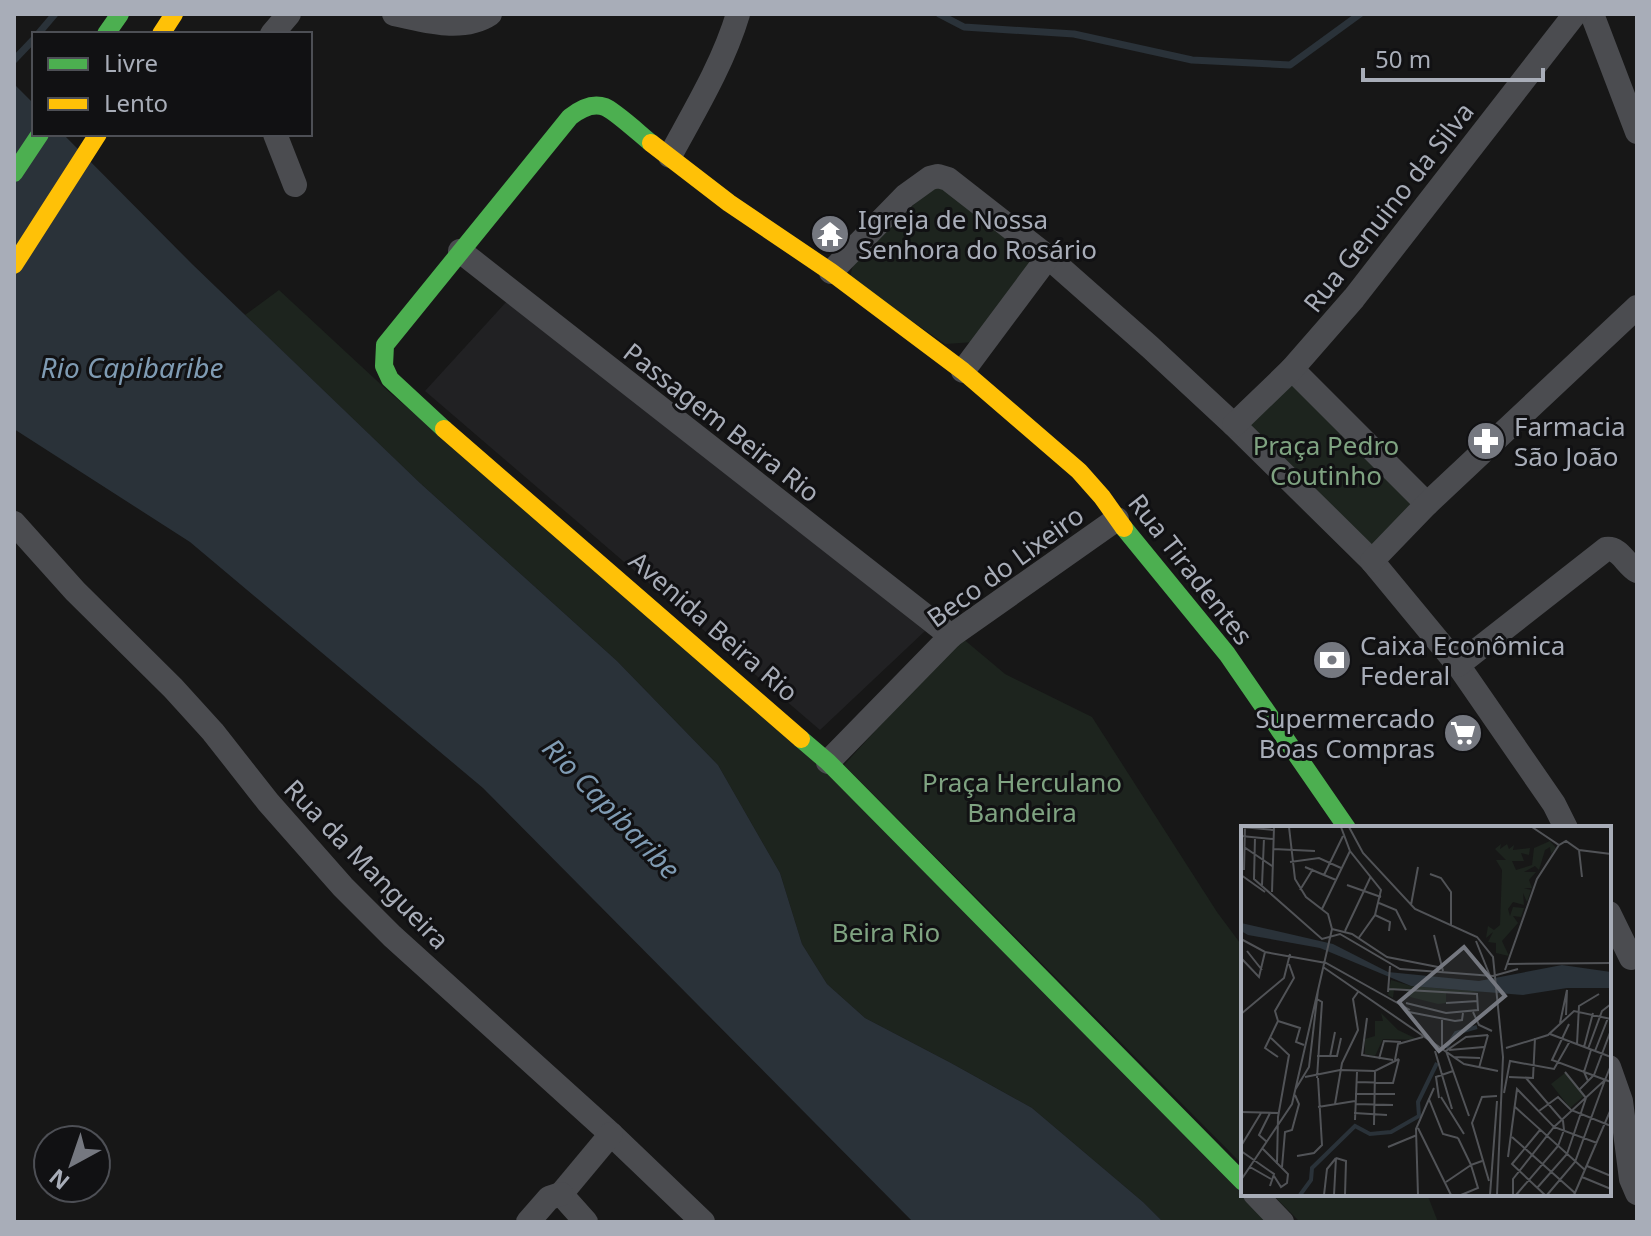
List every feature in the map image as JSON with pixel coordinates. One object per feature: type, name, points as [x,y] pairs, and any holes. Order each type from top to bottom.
[{"type":"main road","points":[[107,32],[120,14]]},
{"type":"main road","points":[[162,32],[174,14]]},
{"type":"main road","name":"Rua Tiradentes","points":[[597,106],[605,107],[760,226],[831,272],[963,371],[1079,471],[1227,654],[1346,826]]},
{"type":"main road","name":"Avenida Beira Rio","points":[[597,106],[582,108],[570,117],[385,345],[383,361],[387,377],[828,762],[1241,1180]]},
{"type":"main road","points":[[14,173],[39,136]]},
{"type":"main road","points":[[14,265],[97,136]]},
{"type":"street","points":[[274,32],[289,14]]},
{"type":"street","points":[[394,14],[457,24],[472,22],[490,14]]},
{"type":"street","points":[[670,156],[716,71],[738,14]]},
{"type":"street","name":"Rua Genuino da Silva","points":[[1234,425],[1292,369],[1354,298],[1575,14]]},
{"type":"street","points":[[1592,14],[1637,132]]},
{"type":"street","points":[[276,136],[295,185]]},
{"type":"street","points":[[831,272],[905,196],[930,178],[938,176],[948,179],[1048,257],[1234,425],[1372,561],[1458,665],[1554,804],[1565,826]]},
{"type":"street","name":"Passagem Beira Rio","points":[[460,251],[951,636]]},
{"type":"street","points":[[963,371],[1048,257]]},
{"type":"street","points":[[1372,561],[1427,504],[1637,307]]},
{"type":"street","points":[[1292,369],[1427,504]]},
{"type":"street","name":"Beco do Lixeiro","points":[[828,762],[951,636],[1117,519]]},
{"type":"street","name":"Rua da Mangueira","points":[[14,523],[75,591],[213,732],[268,802],[343,887],[392,936],[611,1134],[703,1222]]},
{"type":"street","points":[[1458,665],[1606,549],[1616,551],[1637,571]]},
{"type":"street","points":[[1611,918],[1626,958]]},
{"type":"street","points":[[1611,1073],[1621,1101],[1634,1186]]},
{"type":"street","points":[[528,1222],[549,1198],[561,1194],[611,1134]]},
{"type":"street","points":[[561,1194],[586,1222]]},
{"type":"street","points":[[1257,1196],[1282,1222]]},
{"type":"shaded area","points":[[508,300],[925,631],[820,730],[425,391]]},
{"type":"green space","points":[[934,186],[946,188],[1032,260],[975,342],[945,344],[850,278],[854,260]]},
{"type":"green space","name":"Beira Rio","points":[[279,290],[389,392],[828,762],[1241,1177],[1241,1196],[1260,1196],[1286,1222],[1163,1222],[1032,1108],[865,1018],[827,984],[802,944],[780,873],[718,765],[617,661],[420,483],[245,315]]},
{"type":"green space","name":"Praça Pedro Coutinho","points":[[1292,369],[1427,504],[1372,561],[1234,425]]},
{"type":"green space","name":"Praça Herculano Bandeira","points":[[961,637],[1005,674],[1092,717],[1241,944],[1241,1163],[844,765]]},
{"type":"green space","points":[[1274,1196],[1428,1196],[1438,1222],[1300,1222]]},
{"type":"water","name":"Rio Capibaribe","points":[[14,84],[32,102],[32,136],[65,136],[192,264],[420,483],[617,661],[718,765],[780,873],[802,944],[827,984],[865,1018],[1032,1108],[1163,1222],[913,1222],[483,788],[190,542],[14,429]]},
{"type":"waterway","points":[[40,32],[55,14]]},
{"type":"waterway","points":[[939,14],[964,27],[1074,34],[1192,60],[1290,65],[1360,14]]},
{"type":"waterway","points":[[14,60],[32,41]]},
{"type":"traffic: fast","points":[[107,32],[120,14]]},
{"type":"traffic: fast","points":[[444,429],[390,379],[384,366],[385,345],[570,117],[591,106],[605,107],[651,143]]},
{"type":"traffic: fast","points":[[14,173],[39,136]]},
{"type":"traffic: fast","points":[[1124,528],[1227,654],[1346,826]]},
{"type":"traffic: fast","points":[[801,739],[828,762],[1241,1180]]},
{"type":"traffic: slow","points":[[162,32],[174,14]]},
{"type":"traffic: slow","points":[[14,265],[97,136]]},
{"type":"traffic: slow","points":[[651,143],[729,203],[831,272],[963,371],[1079,471],[1124,528]]},
{"type":"traffic: slow","points":[[444,429],[801,739]]},
{"type":"place","name":"Igreja de Nossa Senhora do Rosário","points":[[830,234]]},
{"type":"place","name":"Farmacia São João","points":[[1486,441]]},
{"type":"place","name":"Caixa Econômica Federal","points":[[1332,660]]},
{"type":"place","name":"Supermercado Boas Compras","points":[[1463,733]]}]
